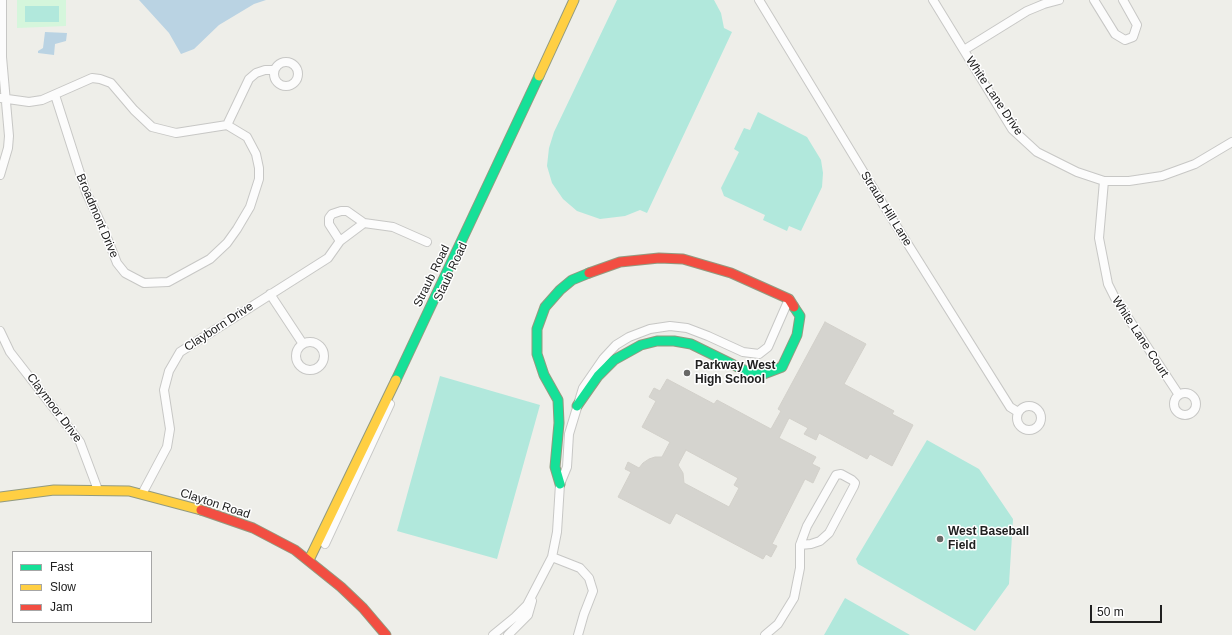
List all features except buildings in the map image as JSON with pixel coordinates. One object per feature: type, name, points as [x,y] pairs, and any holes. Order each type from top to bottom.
[{"type":"street","points":[[0,175],[7,153],[9,136],[3,98],[2,0]]},
{"type":"street","name":"Staub Road","points":[[325,544],[576,0]]},
{"type":"street","name":"Straub Road","points":[[309,560],[488,188],[576,0]]},
{"type":"street","name":"Straub Hill Lane","points":[[759,0],[889,214],[1010,407],[1018,412]]},
{"type":"street","name":"White Lane Drive","points":[[933,0],[1012,129],[1037,152],[1064,166],[1104,181],[1147,179],[1176,172],[1195,164],[1232,142]]},
{"type":"street","points":[[964,50],[1027,11],[1059,0]]},
{"type":"street","points":[[1094,0],[1115,34],[1122,39],[1129,39],[1135,34],[1137,25],[1123,0]]},
{"type":"street","points":[[3,98],[29,102],[55,95],[92,78],[100,79],[111,83],[134,110],[152,127],[176,133],[227,125],[249,79],[256,73],[265,70],[274,70]]},
{"type":"street","name":"Broadmont Drive","points":[[55,95],[86,192],[99,217],[118,263],[125,273],[144,283],[168,282],[210,259],[227,243],[250,206],[259,179],[259,168],[256,154],[247,137],[227,125]]},
{"type":"street","name":"White Lane Court","points":[[1104,181],[1099,238],[1108,284],[1114,298],[1178,395]]},
{"type":"street","points":[[340,241],[329,224],[329,218],[332,214],[347,211],[364,224],[393,227],[427,242]]},
{"type":"street","name":"Clayborn Drive","points":[[142,494],[167,447],[170,429],[164,390],[166,379],[173,362],[180,352],[328,258],[340,241],[364,224]]},
{"type":"street","points":[[493,635],[527,605],[534,594],[552,557],[557,532],[560,484],[555,467],[559,423],[558,400],[544,375],[536,354],[537,329],[545,307],[560,290],[572,280],[599,268],[620,262],[659,258],[683,259],[731,273],[789,299],[800,316],[797,334],[782,368],[761,376],[746,371],[691,344],[674,341],[657,341],[641,345],[614,360],[598,376],[577,406]]},
{"type":"street","points":[[270,294],[303,344]]},
{"type":"street","points":[[560,484],[567,468],[569,434],[584,388],[593,372],[616,345],[629,337],[662,326],[687,328],[744,352],[759,354],[768,347],[789,299]]},
{"type":"street","name":"Claymoor Drive","points":[[0,331],[10,352],[80,442],[98,490]]},
{"type":"street","points":[[765,635],[778,624],[794,598],[800,568],[800,545],[807,526],[836,475],[842,474],[852,480],[855,483],[854,486],[829,533],[820,541],[800,545]]},
{"type":"street","name":"Clayton Road","points":[[0,497],[54,490],[129,491],[206,511],[253,528],[295,550],[309,560],[354,600],[386,635]]},
{"type":"street","points":[[552,557],[580,568],[589,578],[593,591],[578,635]]},
{"type":"street","points":[[508,635],[528,615],[534,594]]},
{"type":"green space","points":[[17,0],[66,0],[66,26],[17,28]]},
{"type":"shaded area","points":[[139,0],[266,0],[254,4],[219,25],[194,49],[181,54],[169,33]]},
{"type":"shaded area","points":[[617,0],[714,0],[721,13],[724,28],[732,32],[647,213],[640,210],[625,216],[600,219],[577,211],[563,199],[552,183],[547,166],[549,148],[554,132]]},
{"type":"shaded area","points":[[25,6],[59,6],[59,22],[25,22]]},
{"type":"shaded area","points":[[45,32],[67,33],[66,41],[55,44],[54,55],[38,53],[38,51],[43,48]]},
{"type":"shaded area","points":[[758,112],[807,137],[821,160],[823,173],[822,187],[801,231],[789,226],[787,231],[763,220],[765,215],[724,196],[721,188],[739,152],[734,149],[744,128],[750,130]]},
{"type":"shaded area","points":[[440,376],[540,405],[497,559],[397,531]]},
{"type":"shaded area","name":"West Baseball Field","points":[[927,440],[979,469],[1013,519],[1009,584],[975,631],[858,564],[856,559]]},
{"type":"shaded area","points":[[845,598],[910,635],[824,635]]},
{"type":"traffic: fast","points":[[396,380],[539,76]]},
{"type":"traffic: fast","points":[[560,484],[555,467],[559,423],[558,400],[544,375],[537,354],[537,329],[545,307],[560,290],[572,280],[589,273]]},
{"type":"traffic: fast","points":[[577,406],[598,376],[614,360],[641,345],[657,341],[674,341],[691,344],[746,371],[761,375],[782,367],[797,335],[800,316],[794,307]]},
{"type":"traffic: slow","points":[[539,76],[574,0]]},
{"type":"traffic: slow","points":[[309,560],[396,380]]},
{"type":"traffic: slow","points":[[0,497],[54,490],[129,491],[201,510]]},
{"type":"traffic: jam","points":[[589,273],[620,262],[659,258],[683,259],[731,273],[789,299],[794,307]]},
{"type":"traffic: jam","points":[[201,510],[253,528],[295,550],[341,587],[363,608],[386,635]]},
{"type":"place","name":"Parkway West High School","points":[[687,373]]},
{"type":"place","name":"West Baseball Field","points":[[940,539]]}]
